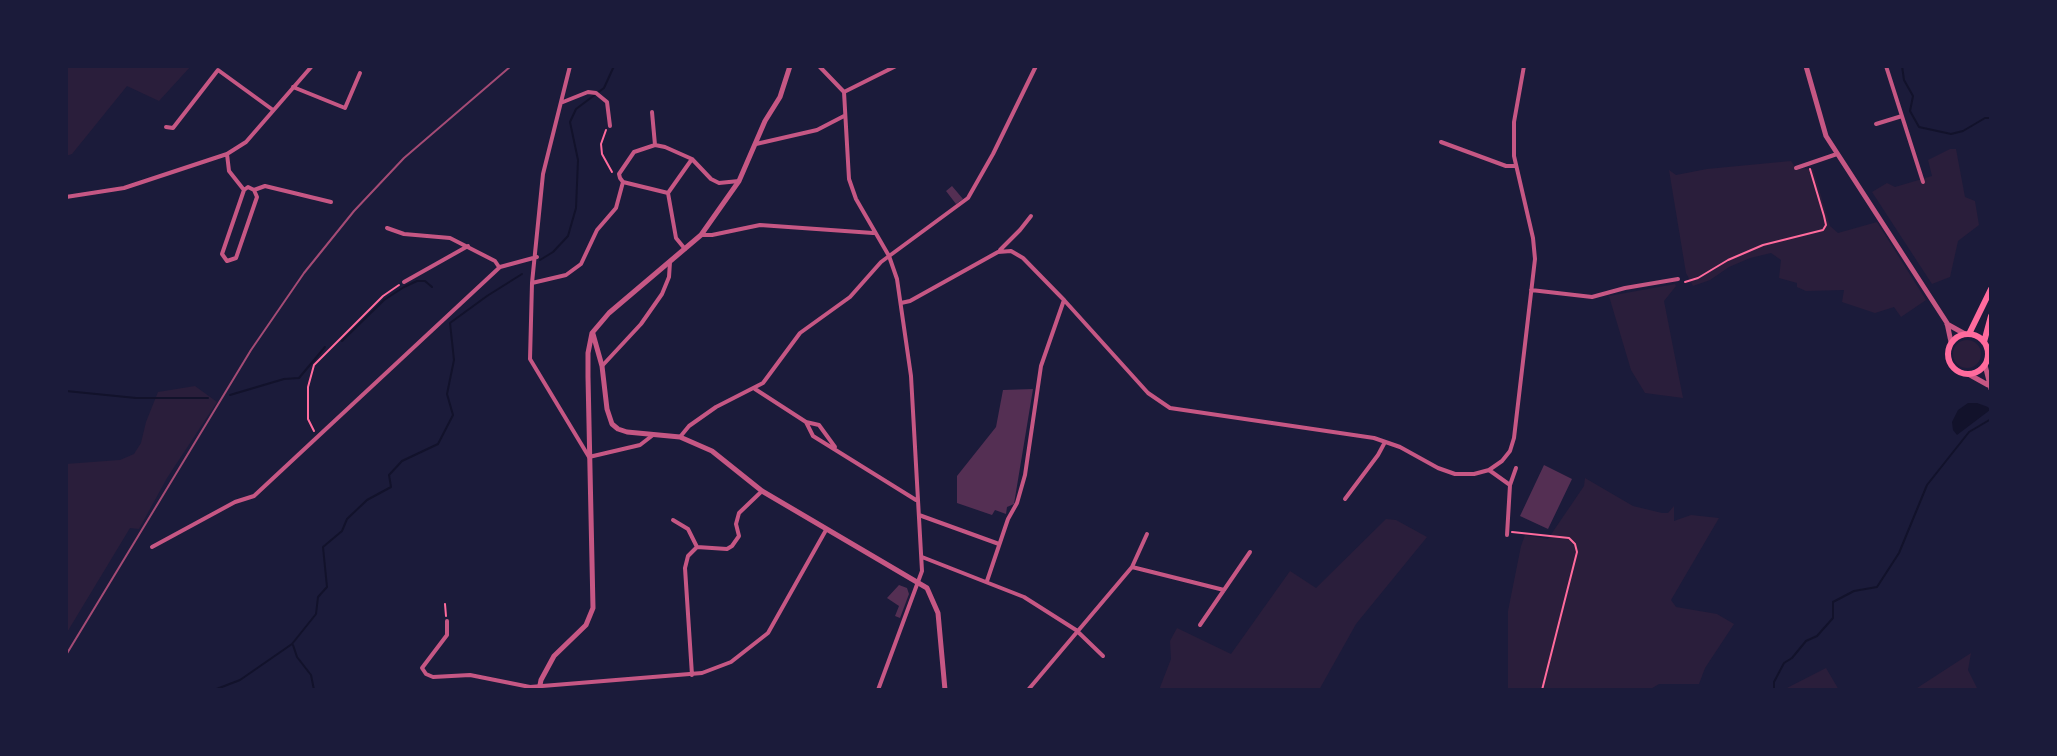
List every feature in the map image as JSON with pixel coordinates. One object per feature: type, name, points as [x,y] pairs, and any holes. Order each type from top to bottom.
[{"type":"main road","points":[[1991,289],[1967,334],[1951,342],[1947,355],[1958,372],[1970,375],[1985,365],[1988,353],[1984,342],[1991,316]]},
{"type":"main road","points":[[1967,334],[1984,342]]},
{"type":"street","points":[[66,197],[124,188],[227,154],[246,142],[312,66]]},
{"type":"street","points":[[570,66],[543,174],[532,283],[530,359],[589,457]]},
{"type":"street","points":[[540,688],[554,656],[586,625],[593,608],[588,353],[592,333],[609,313],[701,235],[739,181],[780,97],[790,66]]},
{"type":"street","points":[[819,66],[844,92],[849,179],[856,199],[889,256],[901,303],[911,376],[922,557],[919,583],[878,690]]},
{"type":"street","points":[[844,92],[896,66]]},
{"type":"street","points":[[680,437],[689,426],[716,407],[755,389],[776,369],[800,333],[850,297],[889,256],[945,218],[972,194],[1036,66]]},
{"type":"street","points":[[998,252],[1011,251],[1023,258],[1148,393],[1170,408],[1385,441],[1455,474],[1489,470],[1510,451],[1514,438],[1535,259],[1533,238],[1515,166],[1514,122],[1524,66]]},
{"type":"street","points":[[1806,66],[1826,136],[1947,323],[1951,342]]},
{"type":"street","points":[[1886,66],[1923,182]]},
{"type":"street","points":[[166,127],[173,128],[218,70],[273,110]]},
{"type":"street","points":[[293,87],[345,108],[360,73]]},
{"type":"street","points":[[563,102],[588,92],[599,95],[607,102],[610,126]]},
{"type":"street","points":[[652,112],[655,145]]},
{"type":"street","points":[[756,144],[817,130],[845,116]]},
{"type":"street","points":[[1876,124],[1902,116]]},
{"type":"street","points":[[1441,142],[1506,166],[1515,166]]},
{"type":"street","points":[[532,283],[566,275],[581,264],[597,230],[616,208],[621,179],[634,152],[655,145],[692,159],[719,183],[739,181]]},
{"type":"street","points":[[227,154],[229,171],[244,190]]},
{"type":"street","points":[[1796,168],[1837,154]]},
{"type":"street","points":[[685,249],[676,238],[668,193],[692,159]]},
{"type":"street","points":[[621,179],[668,193]]},
{"type":"street","points":[[254,190],[265,186],[331,202]]},
{"type":"street","points":[[248,187],[254,190],[257,197],[236,258],[227,261],[222,254],[244,190],[248,187]]},
{"type":"street","points":[[901,303],[910,301],[998,252],[1031,216]]},
{"type":"street","points":[[701,235],[760,225],[874,233]]},
{"type":"street","points":[[387,228],[404,234],[450,238],[495,261],[500,267]]},
{"type":"street","points":[[404,282],[468,246]]},
{"type":"street","points":[[152,547],[235,502],[254,496],[500,267],[537,257]]},
{"type":"street","points":[[602,366],[641,324],[662,294],[669,277],[670,262]]},
{"type":"street","points":[[1531,290],[1592,297],[1678,279]]},
{"type":"street","points":[[987,581],[1025,475],[1041,366],[1064,300]]},
{"type":"street","points":[[1947,323],[1967,334]]},
{"type":"street","points":[[592,333],[602,366],[612,424],[627,432],[680,437],[712,451],[762,491],[919,583],[932,596],[938,613],[945,690]]},
{"type":"street","points":[[1985,365],[1990,388]]},
{"type":"street","points":[[1970,375],[1990,388]]},
{"type":"street","points":[[755,389],[806,422],[824,428],[837,450]]},
{"type":"street","points":[[806,422],[813,436],[917,501]]},
{"type":"street","points":[[589,457],[640,445],[653,435]]},
{"type":"street","points":[[1345,499],[1383,449],[1385,441]]},
{"type":"street","points":[[1507,533],[1510,485],[1516,468]]},
{"type":"street","points":[[1489,470],[1500,481],[1510,485]]},
{"type":"street","points":[[692,675],[685,568],[688,556],[697,547],[727,549],[732,546],[739,536],[736,524],[739,513],[762,491]]},
{"type":"street","points":[[919,515],[999,544]]},
{"type":"street","points":[[673,520],[688,529],[697,547]]},
{"type":"street","points":[[447,621],[447,635],[422,668],[426,674],[445,677],[470,675],[540,688],[692,675],[731,662],[768,633],[826,530]]},
{"type":"street","points":[[1028,690],[1132,567],[1147,534]]},
{"type":"street","points":[[1200,625],[1250,552]]},
{"type":"street","points":[[922,557],[1024,597],[1076,630],[1103,656]]},
{"type":"street","points":[[1132,567],[1224,590]]},
{"type":"path","points":[[610,126],[603,136],[602,154],[612,172],[621,179]]},
{"type":"path","points":[[1678,279],[1687,282],[1763,245],[1823,230],[1826,225],[1824,216],[1808,164]]},
{"type":"path","points":[[318,435],[308,419],[308,387],[314,365],[383,296],[404,282]]},
{"type":"path","points":[[1507,533],[1569,538],[1577,552],[1542,690]]},
{"type":"path","points":[[445,604],[447,621]]},
{"type":"shaded area","points":[[66,66],[191,66],[159,101],[127,86],[72,154],[66,156]]},
{"type":"shaded area","points":[[1956,149],[1965,197],[1975,201],[1979,225],[1958,241],[1950,277],[1932,284],[1872,192],[1887,183],[1895,187],[1932,176],[1928,160]]},
{"type":"shaded area","points":[[1791,161],[1796,168],[1813,169],[1830,226],[1838,233],[1877,222],[1926,300],[1901,317],[1894,307],[1875,313],[1842,302],[1844,290],[1806,291],[1797,287],[1797,283],[1779,278],[1781,260],[1771,253],[1750,258],[1693,286],[1686,273],[1669,170],[1676,175]]},
{"type":"shaded area","points":[[1675,284],[1664,301],[1683,398],[1645,393],[1631,370],[1609,296]]},
{"type":"shaded area","points":[[1967,340],[1977,344],[1981,354],[1977,364],[1967,368],[1957,364],[1953,354],[1957,344]]},
{"type":"shaded area","points":[[195,386],[217,402],[167,478],[139,529],[130,528],[66,634],[66,464],[120,460],[134,454],[141,443],[158,392]]},
{"type":"shaded area","points":[[1968,403],[1977,403],[1990,410],[1957,435],[1952,422],[1958,410]]},
{"type":"shaded area","points":[[1585,478],[1633,506],[1668,513],[1674,506],[1674,521],[1691,515],[1719,518],[1671,600],[1676,607],[1717,614],[1734,624],[1705,668],[1699,684],[1659,684],[1649,690],[1508,690],[1508,611],[1521,546],[1525,535],[1548,539],[1584,486]]},
{"type":"shaded area","points":[[1386,519],[1396,520],[1427,537],[1356,624],[1319,690],[1159,690],[1171,659],[1170,641],[1177,628],[1231,654],[1290,571],[1316,588]]},
{"type":"shaded area","points":[[1971,653],[1968,670],[1978,690],[1914,690]]},
{"type":"shaded area","points":[[1826,668],[1839,690],[1783,690]]},
{"type":"building","points":[[952,186],[963,199],[956,204],[946,191]]},
{"type":"building","points":[[1033,389],[1014,504],[1007,507],[1006,514],[995,510],[992,515],[957,503],[957,476],[996,427],[1003,390]]},
{"type":"building","points":[[1544,465],[1572,479],[1548,529],[1520,516]]},
{"type":"building","points":[[899,585],[907,588],[909,594],[900,618],[895,616],[899,606],[887,598]]},
{"type":"waterway","points":[[540,260],[568,236],[576,208],[578,160],[570,122],[576,109],[604,88],[614,66]]},
{"type":"waterway","points":[[1902,66],[1904,80],[1913,96],[1910,111],[1919,127],[1951,134],[1991,118]]},
{"type":"waterway","points":[[214,690],[240,680],[292,644],[316,614],[318,597],[327,587],[323,547],[342,531],[347,519],[367,500],[391,487],[389,475],[402,461],[438,444],[453,415],[447,394],[454,360],[450,323],[522,274]]},
{"type":"waterway","points":[[342,341],[384,300],[404,287],[417,281],[425,281],[432,287]]},
{"type":"waterway","points":[[230,395],[284,379],[299,378],[325,347]]},
{"type":"waterway","points":[[66,391],[136,398],[208,398]]},
{"type":"waterway","points":[[1774,690],[1774,682],[1784,663],[1806,641],[1817,636],[1833,618],[1833,602],[1854,591],[1877,587],[1899,553],[1927,485],[1969,432],[1991,419]]},
{"type":"waterway","points":[[293,645],[297,657],[311,675],[314,690]]},
{"type":"railway","points":[[66,655],[251,350],[304,273],[354,211],[404,158],[511,66]]}]
